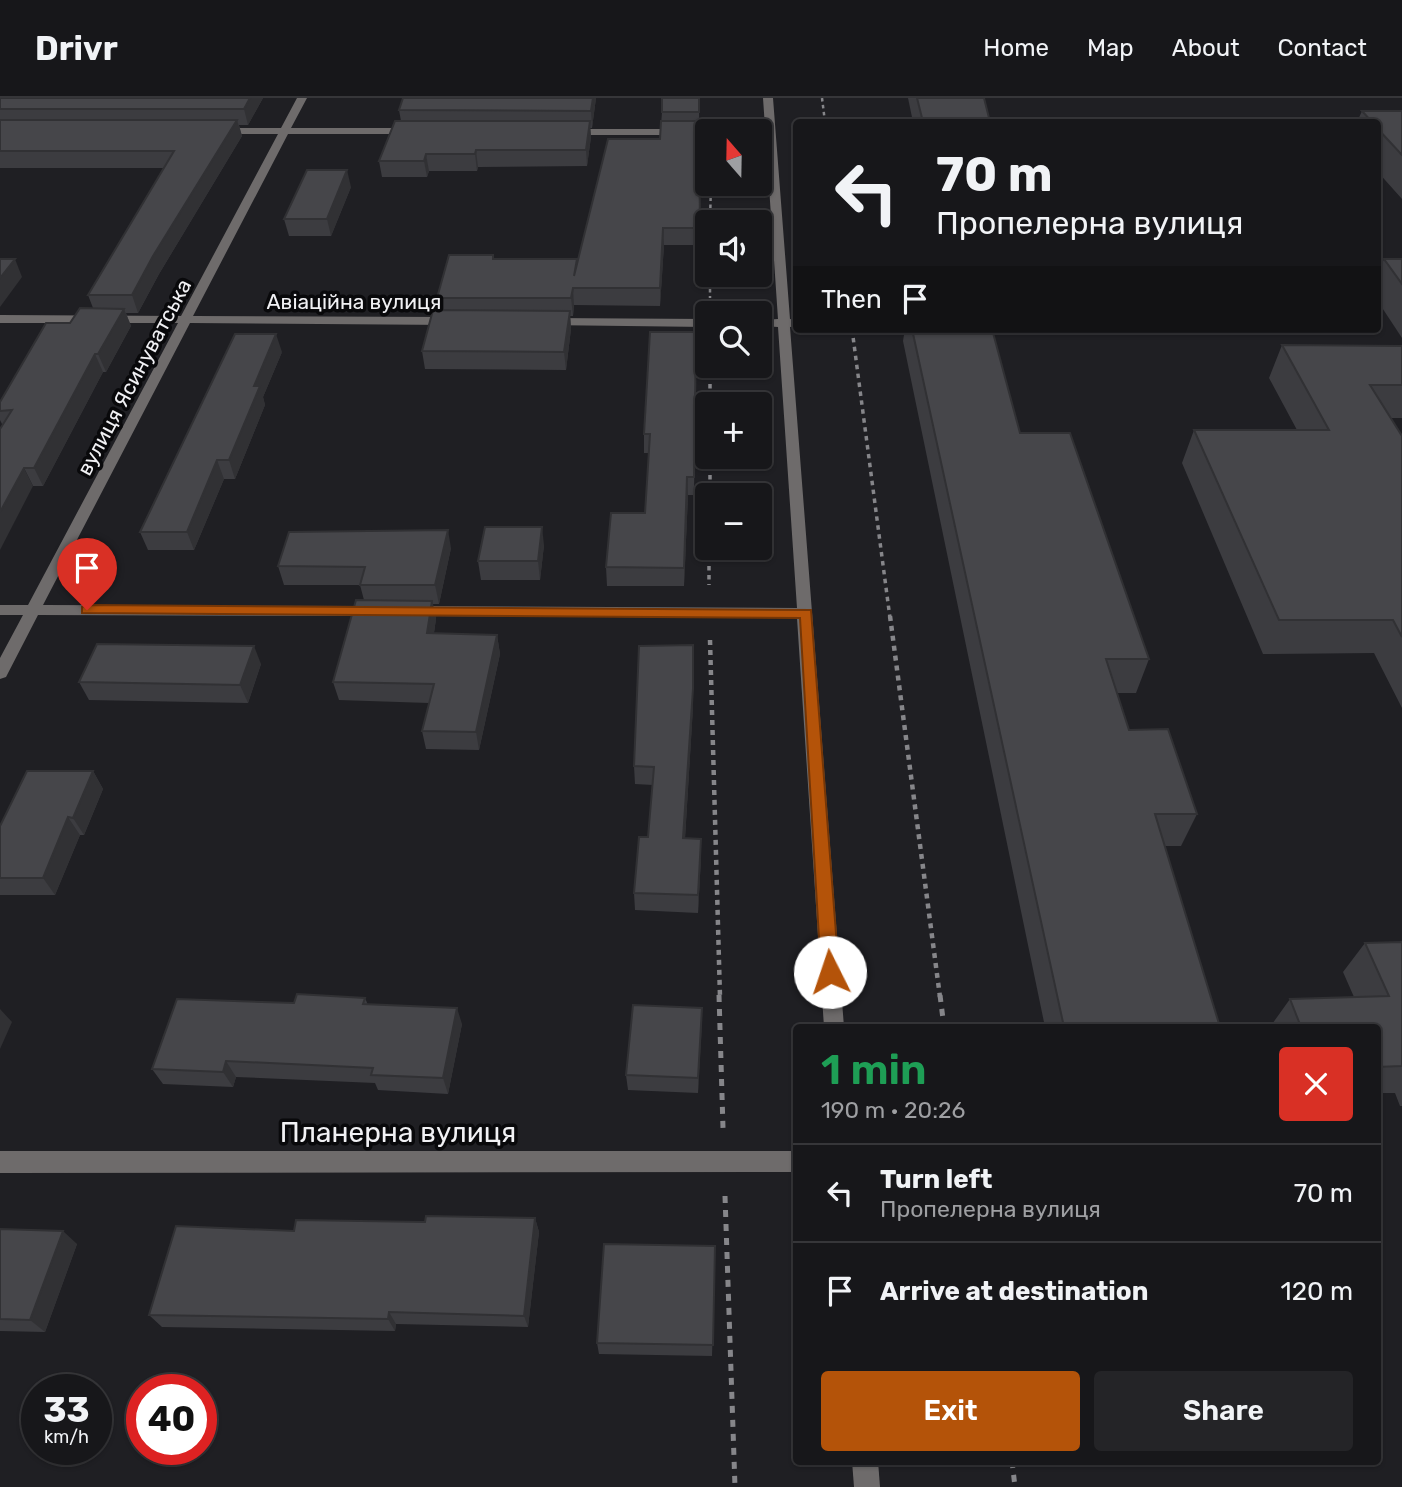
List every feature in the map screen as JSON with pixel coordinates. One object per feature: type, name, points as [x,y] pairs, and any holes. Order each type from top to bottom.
[{"type":"street","name":"вулиця Ясинуватська","points":[[0,673],[302,98]]},
{"type":"street","points":[[766,119],[768,98]]},
{"type":"street","points":[[203,131],[421,131]]},
{"type":"street","points":[[557,132],[695,132]]},
{"type":"street","points":[[772,185],[790,323],[806,613],[834,1024]]},
{"type":"street","name":"Авіаційна вулиця","points":[[0,319],[460,321]]},
{"type":"street","points":[[542,322],[695,323]]},
{"type":"street","points":[[772,323],[790,323]]},
{"type":"street","points":[[0,610],[806,613]]},
{"type":"street","name":"Планерна вулиця","points":[[0,1162],[793,1162]]},
{"type":"street","points":[[865,1465],[867,1487]]},
{"type":"path","points":[[822,98],[825,119]]},
{"type":"path","points":[[853,333],[944,1024]]},
{"type":"path","points":[[709,560],[735,1487]]},
{"type":"path","points":[[1012,1465],[1015,1487]]},
{"type":"building","points":[[0,98],[250,98],[244,109],[0,109]]},
{"type":"building","points":[[403,98],[593,98],[591,111],[399,110]]},
{"type":"building","points":[[662,98],[699,98],[699,112],[662,112]]},
{"type":"building","points":[[917,98],[984,98],[989,119],[922,119]]},
{"type":"building","points":[[1362,111],[1402,111],[1402,155],[1381,132],[1381,119],[1369,119]]},
{"type":"building","points":[[0,120],[237,120],[132,295],[88,295],[174,151],[0,151]]},
{"type":"building","points":[[395,121],[590,121],[586,150],[476,150],[475,154],[426,154],[424,161],[379,161]]},
{"type":"building","points":[[661,121],[695,121],[695,196],[700,196],[700,210],[695,210],[695,228],[663,228],[660,288],[573,288],[571,298],[437,298],[449,255],[493,255],[493,259],[577,259],[574,276],[608,139],[660,139]]},
{"type":"building","points":[[307,170],[347,170],[327,219],[284,219]]},
{"type":"building","points":[[0,259],[15,259],[0,278]]},
{"type":"building","points":[[1384,259],[1402,259],[1402,284]]},
{"type":"building","points":[[80,308],[124,309],[98,354],[95,354],[34,468],[24,468],[0,512],[0,429],[12,410],[0,411],[0,402],[46,323],[70,323]]},
{"type":"building","points":[[433,310],[570,311],[564,352],[422,351]]},
{"type":"building","points":[[650,332],[695,332],[694,477],[687,477],[684,568],[606,567],[611,513],[645,513],[650,434],[644,434]]},
{"type":"building","points":[[913,333],[993,333],[1020,433],[1070,433],[1149,659],[1106,659],[1129,730],[1168,729],[1197,814],[1155,814],[1219,1024],[1063,1024]]},
{"type":"building","points":[[235,334],[276,334],[254,386],[260,386],[229,460],[217,460],[187,532],[140,532]]},
{"type":"building","points":[[1282,345],[1402,346],[1402,385],[1370,385],[1402,436],[1402,637],[1393,620],[1279,620],[1194,430],[1329,430]]},
{"type":"building","points":[[485,527],[542,527],[538,561],[478,561]]},
{"type":"building","points":[[448,530],[435,585],[360,585],[365,567],[278,566],[289,532]]},
{"type":"building","points":[[356,600],[432,601],[427,633],[497,635],[476,732],[422,731],[434,684],[333,682]]},
{"type":"building","points":[[97,644],[254,646],[240,685],[79,682]]},
{"type":"building","points":[[693,645],[693,689],[683,838],[701,839],[698,895],[634,893],[639,837],[648,837],[654,767],[634,766],[639,646]]},
{"type":"building","points":[[27,771],[93,771],[73,818],[68,817],[43,878],[0,878],[0,826]]},
{"type":"building","points":[[1402,942],[1402,1066],[1381,1067],[1381,1024],[1300,1024],[1290,999],[1389,996],[1365,943]]},
{"type":"building","points":[[297,994],[365,998],[363,1004],[457,1008],[443,1078],[371,1075],[373,1068],[226,1061],[223,1072],[152,1069],[177,999],[294,1003]]},
{"type":"building","points":[[633,1005],[702,1008],[698,1078],[626,1075]]},
{"type":"building","points":[[426,1216],[535,1218],[524,1316],[389,1312],[388,1319],[149,1315],[176,1226],[294,1231],[296,1220],[425,1222]]},
{"type":"building","points":[[0,1229],[63,1231],[30,1320],[0,1319]]},
{"type":"building","points":[[604,1244],[715,1246],[713,1345],[597,1343]]},
{"type":"route","points":[[87,610],[806,613],[830,972]]}]
